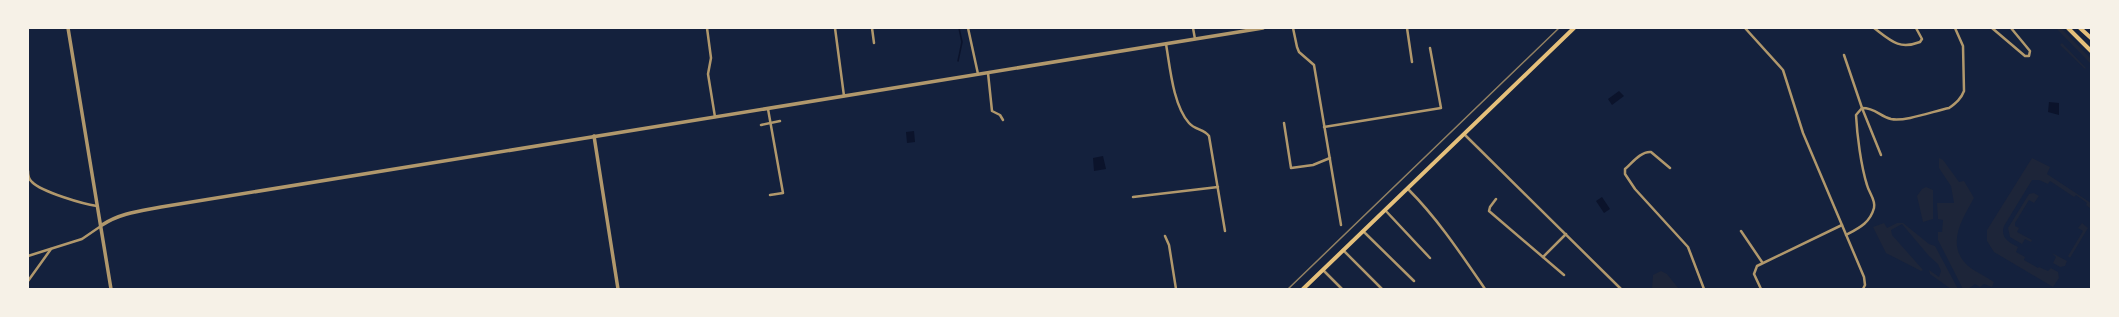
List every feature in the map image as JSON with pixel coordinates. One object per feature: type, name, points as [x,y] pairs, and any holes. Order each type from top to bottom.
[{"type":"main road","points":[[1303,289],[1465,135],[1574,28]]},
{"type":"main road","points":[[2068,28],[2091,51]]},
{"type":"main road","points":[[2080,28],[2091,38]]},
{"type":"street","points":[[68,28],[97,206],[102,225],[111,289]]},
{"type":"street","points":[[707,28],[711,58],[708,74],[715,117]]},
{"type":"street","points":[[835,28],[844,96]]},
{"type":"street","points":[[872,28],[874,43]]},
{"type":"street","points":[[968,28],[978,74]]},
{"type":"street","points":[[1193,28],[1195,39]]},
{"type":"street","points":[[28,256],[82,239],[112,218],[161,207],[1263,28]]},
{"type":"street","points":[[1293,28],[1296,47],[1314,65],[1341,225]]},
{"type":"street","points":[[1407,28],[1412,62]]},
{"type":"street","points":[[1745,28],[1782,70],[1803,133],[1864,277],[1865,284],[1863,289]]},
{"type":"street","points":[[1874,28],[1891,41],[1903,46],[1920,42],[1922,39],[1916,28]]},
{"type":"street","points":[[1846,235],[1866,224],[1875,207],[1874,200],[1868,190],[1865,178],[1856,127],[1856,115],[1862,108],[1870,108],[1890,119],[1899,120],[1949,108],[1962,97],[1964,91],[1963,46],[1955,28]]},
{"type":"street","points":[[1992,28],[2025,56],[2028,56],[2030,51],[2028,46],[2011,28]]},
{"type":"street","points":[[1166,44],[1171,76],[1183,115],[1196,130],[1203,131],[1209,136],[1225,231]]},
{"type":"street","points":[[1324,127],[1441,108],[1430,48]]},
{"type":"street","points":[[1844,55],[1862,108],[1881,156]]},
{"type":"street","points":[[988,72],[992,111],[1000,115],[1003,120]]},
{"type":"street","points":[[768,108],[783,194],[770,195]]},
{"type":"street","points":[[762,125],[780,121]]},
{"type":"street","points":[[1284,123],[1291,168],[1313,165],[1330,158]]},
{"type":"street","points":[[1465,135],[1621,289]]},
{"type":"street","points":[[594,136],[618,289]]},
{"type":"street","points":[[1670,168],[1652,152],[1648,152],[1643,154],[1625,170],[1625,174],[1635,188],[1688,247],[1704,289]]},
{"type":"street","points":[[28,171],[29,178],[36,185],[68,199],[97,206]]},
{"type":"street","points":[[1133,197],[1218,187]]},
{"type":"street","points":[[1408,189],[1426,208],[1452,242],[1484,289]]},
{"type":"street","points":[[1496,199],[1490,207],[1489,212],[1564,275]]},
{"type":"street","points":[[1385,210],[1430,258]]},
{"type":"street","points":[[1761,289],[1754,274],[1754,270],[1762,262],[1842,225]]},
{"type":"street","points":[[1741,231],[1762,262]]},
{"type":"street","points":[[1363,232],[1414,281]]},
{"type":"street","points":[[1543,257],[1566,234]]},
{"type":"street","points":[[1165,236],[1169,245],[1176,289]]},
{"type":"street","points":[[28,281],[51,249]]},
{"type":"street","points":[[1343,250],[1382,289]]},
{"type":"street","points":[[1323,270],[1342,289]]},
{"type":"shaded area","points":[[2056,28],[2061,28],[2091,59],[2090,63]]},
{"type":"shaded area","points":[[2062,43],[2086,68],[2085,69],[2060,45]]},
{"type":"shaded area","points":[[1619,91],[1624,96],[1612,105],[1608,99]]},
{"type":"shaded area","points":[[2049,102],[2059,103],[2059,115],[2048,112]]},
{"type":"shaded area","points":[[914,131],[915,142],[907,143],[906,132]]},
{"type":"shaded area","points":[[1103,156],[1106,169],[1094,171],[1093,158]]},
{"type":"shaded area","points":[[1939,158],[1943,160],[1959,182],[1964,181],[1974,198],[1961,222],[1958,231],[1957,248],[1960,256],[1968,266],[1994,282],[1992,287],[1984,284],[1980,287],[1975,284],[1968,289],[1963,289],[1938,240],[1938,232],[1942,232],[1943,220],[1938,219],[1937,203],[1954,203],[1951,186],[1939,168]]},
{"type":"shaded area","points":[[2032,158],[2050,167],[2047,174],[2091,203],[2091,209],[2086,205],[2087,203],[2076,195],[2074,197],[2050,181],[2048,184],[2039,180],[2032,180],[2004,226],[2004,237],[2018,247],[2016,252],[2025,257],[2024,260],[2038,268],[2039,267],[2048,271],[2051,268],[2058,272],[2059,278],[2053,287],[1994,252],[1987,241],[1987,230]]},
{"type":"shaded area","points":[[1926,187],[1933,190],[1933,219],[1923,222],[1917,196],[1922,189]]},
{"type":"shaded area","points":[[2034,193],[2039,196],[2034,203],[2029,200],[2015,223],[2015,226],[2019,228],[2017,232],[2032,240],[2031,242],[2025,239],[2022,244],[2010,237],[2008,228],[2029,194]]},
{"type":"shaded area","points":[[1602,197],[1610,209],[1604,213],[1596,201]]},
{"type":"shaded area","points":[[1884,223],[1887,228],[1897,223],[1903,223],[1929,244],[1935,246],[1958,289],[1951,289],[1930,274],[1929,270],[1939,277],[1941,271],[1938,264],[1929,256],[1902,224],[1891,230],[1892,235],[1923,270],[1921,271],[1886,253],[1873,227]]},
{"type":"shaded area","points":[[2082,223],[2088,228],[2070,258],[2068,256],[2083,231],[2078,228]]},
{"type":"shaded area","points":[[2052,253],[2067,261],[2065,266],[2060,267],[2053,263],[2056,257]]},
{"type":"shaded area","points":[[1661,271],[1667,274],[1679,289],[1652,289],[1653,275]]},
{"type":"waterway","points":[[958,61],[962,42],[959,28]]},
{"type":"railway","points":[[1288,289],[1559,28]]}]
